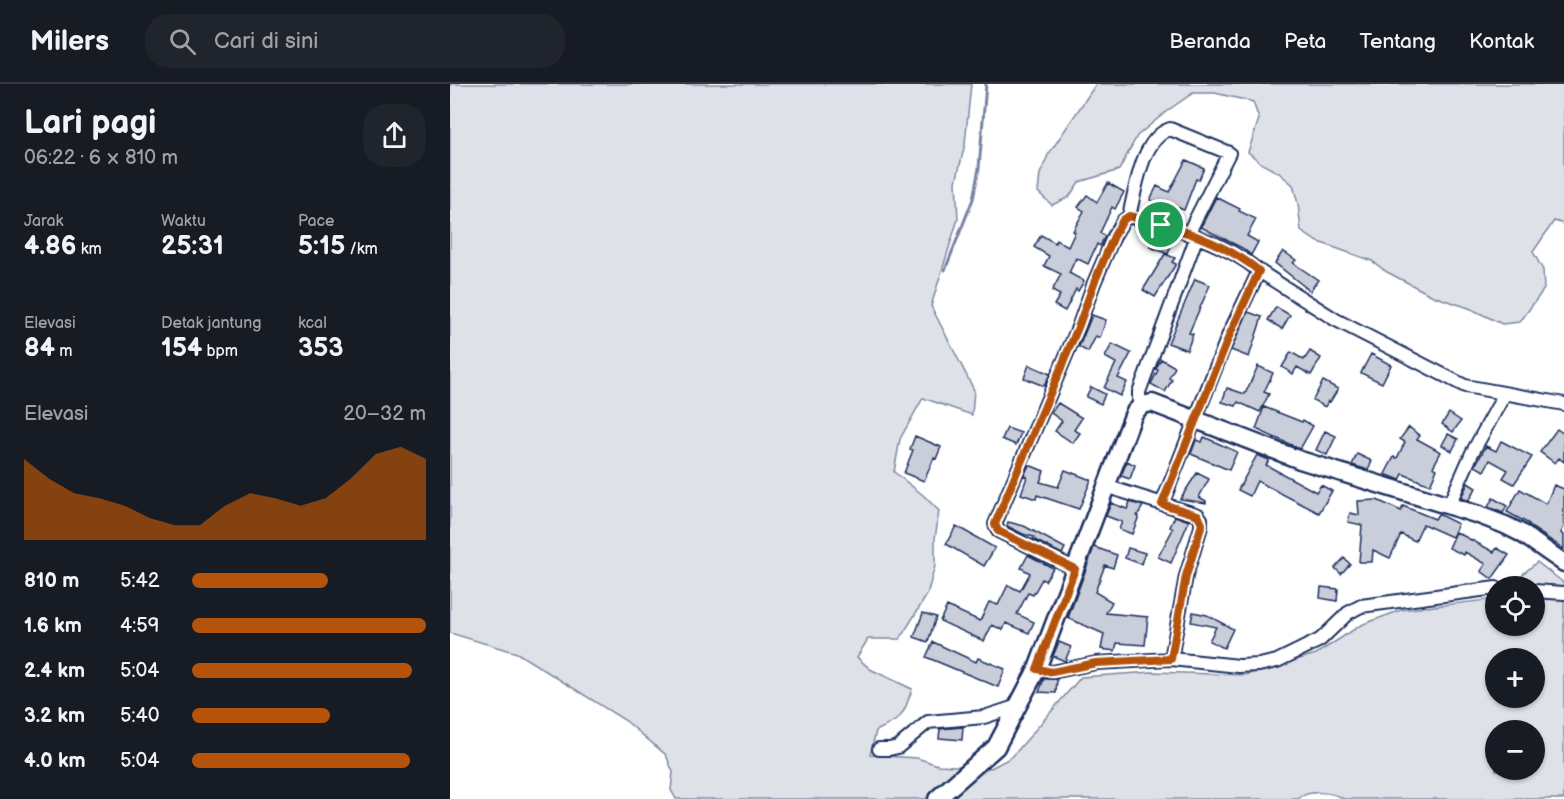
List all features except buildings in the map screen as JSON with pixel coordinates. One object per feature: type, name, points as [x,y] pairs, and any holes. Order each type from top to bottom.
[{"type":"main road","points":[[937,799],[996,747],[1018,706],[1037,669],[1134,413],[1142,405],[1152,402],[1300,460],[1449,505],[1505,525],[1521,533],[1564,563]]},
{"type":"street","points":[[1075,569],[998,531],[995,524],[1114,236],[1123,220],[1129,216],[1142,164],[1155,137],[1170,129],[1229,153],[1193,235],[1139,392],[1139,401],[1142,405]]},
{"type":"street","points":[[1129,216],[1193,235],[1248,262],[1336,320],[1465,386],[1504,395],[1564,404]]},
{"type":"street","points":[[1162,504],[1230,334],[1259,271]]},
{"type":"street","points":[[1449,505],[1472,453],[1504,395]]},
{"type":"street","points":[[1105,486],[1198,515],[1202,524],[1186,576],[1171,659]]},
{"type":"street","points":[[1037,669],[1052,672],[1096,663],[1171,659],[1239,666],[1259,665],[1277,661],[1320,640],[1348,613],[1361,606],[1485,589]]},
{"type":"street","points":[[1545,591],[1564,592]]},
{"type":"street","points":[[879,749],[898,747],[928,722],[984,717],[1018,706]]},
{"type":"shaded area","points":[[450,84],[971,84],[965,144],[956,182],[958,219],[931,306],[974,390],[972,415],[923,398],[900,439],[894,472],[939,511],[935,539],[935,566],[927,595],[900,639],[868,639],[857,657],[870,669],[912,689],[904,712],[896,720],[876,731],[870,755],[917,758],[938,765],[991,768],[1012,757],[1081,677],[1152,672],[1245,675],[1316,654],[1361,625],[1401,610],[1485,600],[1485,636],[1545,636],[1545,576],[1521,576],[1537,562],[1564,583],[1564,799],[1344,799],[1314,793],[1298,799],[676,799],[671,790],[673,772],[666,755],[626,721],[517,653],[450,633]]},
{"type":"shaded area","points":[[1096,84],[1564,84],[1564,224],[1554,221],[1533,252],[1543,270],[1544,289],[1520,322],[1502,324],[1469,308],[1433,296],[1387,272],[1372,261],[1316,241],[1301,231],[1293,185],[1248,152],[1259,119],[1253,102],[1215,93],[1193,93],[1137,136],[1119,170],[1079,182],[1069,197],[1052,205],[1038,192],[1040,174],[1048,155]]},
{"type":"waterway","points":[[945,270],[973,199],[979,168],[986,84]]},
{"type":"route","points":[[1129,216],[1161,225],[1197,236],[1248,262],[1259,271],[1230,334],[1162,504],[1198,515],[1202,524],[1186,576],[1171,659],[1096,663],[1052,672],[1037,669],[1075,569],[998,531],[995,524],[996,519],[1079,325],[1114,236],[1123,220],[1129,216]]}]
